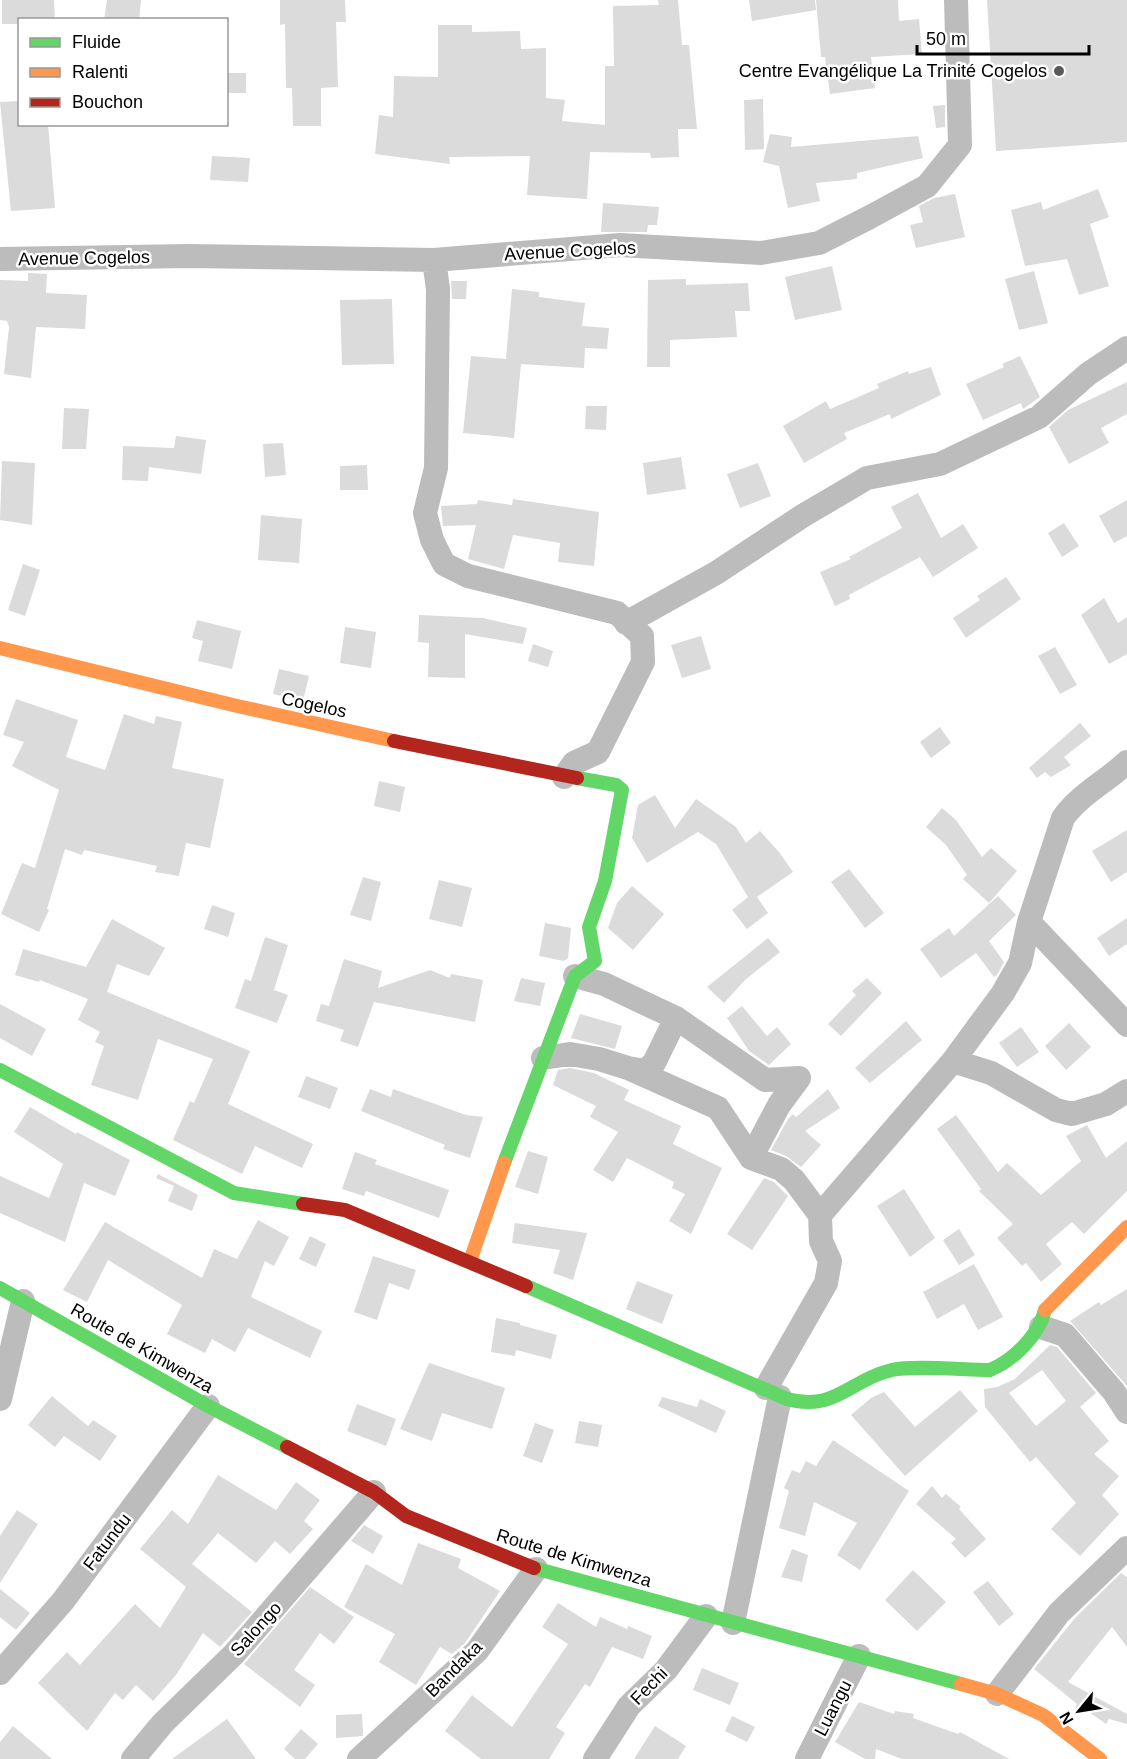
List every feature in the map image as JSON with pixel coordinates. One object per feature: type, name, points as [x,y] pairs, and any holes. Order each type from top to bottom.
[{"type":"street","name":"Avenue Cogelos","points":[[0,259],[190,256],[434,261],[620,245],[761,253],[819,243],[927,186],[960,145],[956,0]]},
{"type":"street","points":[[434,261],[438,289],[436,468],[425,513],[432,540],[444,564],[468,576],[607,609],[617,613],[642,636],[643,662],[598,752],[574,763],[564,777]]},
{"type":"street","points":[[626,623],[716,573],[804,515],[867,478],[940,464],[1039,417],[1088,374],[1127,348]]},
{"type":"street","name":"Cogelos","points":[[0,648],[233,705],[564,777],[616,785],[622,790],[605,881],[589,927],[595,962],[575,976]]},
{"type":"street","points":[[820,1215],[980,1027],[1020,963],[1029,922],[1063,818],[1071,807],[1106,782],[1127,762]]},
{"type":"street","points":[[1029,922],[1127,1024]]},
{"type":"street","points":[[470,1261],[520,1117],[575,976],[604,984],[676,1018],[765,1080],[799,1078],[779,1105],[751,1158]]},
{"type":"street","points":[[543,1058],[570,1054],[645,1071],[654,1063],[676,1018]]},
{"type":"street","points":[[953,1061],[991,1073],[1056,1110],[1072,1114],[1106,1104],[1127,1091]]},
{"type":"street","points":[[628,1068],[718,1108],[751,1158],[781,1169],[794,1180],[820,1215],[821,1241],[830,1261],[826,1283],[773,1393],[733,1623]]},
{"type":"street","points":[[0,1070],[234,1193],[345,1210],[470,1261],[805,1406],[823,1403],[881,1372],[894,1369],[990,1370],[1002,1365],[1041,1327],[1045,1310],[1059,1293],[1127,1227]]},
{"type":"street","name":"Route de Kimwenza","points":[[0,1287],[208,1406],[374,1492],[406,1516],[536,1569],[997,1694],[1043,1715],[1100,1759]]},
{"type":"street","points":[[0,1399],[23,1301]]},
{"type":"street","points":[[1041,1327],[1065,1335],[1114,1392],[1127,1412]]},
{"type":"street","name":"Fatundu","points":[[0,1673],[63,1601],[208,1406]]},
{"type":"street","name":"Salongo","points":[[133,1759],[163,1723],[234,1654],[374,1492]]},
{"type":"street","points":[[997,1694],[1059,1613],[1127,1548]]},
{"type":"street","name":"Bandaka","points":[[359,1759],[477,1651],[536,1569]]},
{"type":"street","name":"Fechi","points":[[595,1759],[629,1706],[666,1670],[706,1616]]},
{"type":"street","name":"Luangu","points":[[807,1759],[859,1656]]},
{"type":"building","points":[[2,0],[54,0],[55,18],[18,18],[18,24],[2,24]]},
{"type":"building","points":[[107,0],[141,0],[139,18],[104,18]]},
{"type":"building","points":[[280,0],[345,0],[346,22],[336,22],[338,87],[321,88],[321,126],[293,126],[292,88],[286,88],[285,24],[280,25]]},
{"type":"building","points":[[658,0],[678,0],[682,45],[689,45],[697,129],[678,129],[679,157],[651,158],[650,153],[590,152],[587,199],[527,195],[530,156],[449,157],[450,164],[375,154],[379,115],[393,117],[394,76],[438,77],[438,25],[472,25],[472,32],[520,31],[521,49],[546,48],[546,98],[565,100],[562,121],[605,125],[605,66],[614,66],[613,6],[659,5]]},
{"type":"building","points":[[749,0],[815,0],[816,10],[752,21]]},
{"type":"building","points":[[816,0],[898,0],[899,21],[919,19],[922,54],[871,57],[875,88],[830,94],[825,57],[821,57]]},
{"type":"building","name":"Centre Evangélique La Trinité Cogelos","points":[[987,0],[1127,0],[1127,142],[996,151]]},
{"type":"building","points":[[228,73],[246,73],[246,93],[228,93]]},
{"type":"building","points":[[763,99],[764,149],[745,150],[744,100]]},
{"type":"building","points":[[18,101],[18,126],[48,126],[55,208],[11,211],[0,102]]},
{"type":"building","points":[[945,105],[945,127],[936,128],[933,106]]},
{"type":"building","points":[[770,134],[792,137],[791,147],[918,136],[923,158],[857,173],[857,179],[816,183],[820,201],[788,208],[779,166],[763,162]]},
{"type":"building","points":[[212,156],[250,158],[248,182],[210,180]]},
{"type":"building","points":[[1098,189],[1109,217],[1090,224],[1109,286],[1079,295],[1067,259],[1025,266],[1011,210],[1041,202],[1043,210]]},
{"type":"building","points":[[955,194],[965,237],[916,248],[910,225],[923,222],[919,206],[934,198]]},
{"type":"building","points":[[603,203],[659,207],[657,225],[648,225],[647,232],[601,232]]},
{"type":"building","points":[[832,266],[842,310],[795,320],[785,277]]},
{"type":"building","points":[[1034,271],[1048,323],[1019,330],[1005,279]]},
{"type":"building","points":[[28,273],[47,274],[46,293],[87,295],[85,329],[36,327],[31,378],[4,374],[9,327],[7,321],[0,320],[0,280],[28,281]]},
{"type":"building","points":[[686,279],[686,285],[748,283],[750,311],[735,311],[737,337],[670,340],[670,367],[647,367],[648,280]]},
{"type":"building","points":[[451,281],[467,281],[466,299],[452,299]]},
{"type":"building","points":[[512,289],[539,292],[539,297],[585,303],[582,326],[609,328],[607,349],[585,348],[584,368],[521,364],[514,438],[463,433],[471,356],[506,359]]},
{"type":"building","points":[[392,299],[394,364],[342,365],[340,300]]},
{"type":"building","points":[[1020,356],[1040,397],[1023,409],[1021,403],[983,420],[966,384],[1004,367],[1002,364]]},
{"type":"building","points":[[931,367],[941,395],[891,419],[890,414],[844,433],[847,439],[804,463],[783,426],[826,401],[830,409],[879,388],[877,384],[908,371],[909,374]]},
{"type":"building","points":[[1127,382],[1127,414],[1101,428],[1109,443],[1069,464],[1049,427],[1068,410]]},
{"type":"building","points":[[586,406],[607,406],[606,430],[585,429]]},
{"type":"building","points":[[64,408],[89,409],[86,449],[62,449]]},
{"type":"building","points":[[176,436],[206,440],[201,474],[149,467],[148,481],[122,480],[123,446],[174,448]]},
{"type":"building","points":[[283,443],[286,475],[265,477],[263,444]]},
{"type":"building","points":[[681,457],[686,489],[647,495],[643,463]]},
{"type":"building","points":[[2,461],[35,463],[32,525],[0,520]]},
{"type":"building","points":[[758,463],[771,496],[740,508],[727,474]]},
{"type":"building","points":[[367,465],[368,490],[340,490],[340,466]]},
{"type":"building","points":[[918,493],[941,538],[963,524],[978,548],[933,577],[920,557],[849,595],[850,599],[835,606],[820,572],[851,559],[849,557],[902,528],[891,507]]},
{"type":"building","points":[[513,499],[599,512],[594,566],[558,562],[560,543],[513,535],[504,569],[468,559],[476,525],[443,526],[441,506],[477,504],[478,500],[512,505]]},
{"type":"building","points":[[1127,500],[1127,536],[1114,543],[1099,516]]},
{"type":"building","points":[[261,515],[302,519],[299,563],[258,560]]},
{"type":"building","points":[[1064,523],[1079,546],[1062,557],[1048,533]]},
{"type":"building","points":[[23,564],[40,570],[25,616],[8,610]]},
{"type":"building","points":[[1006,577],[1021,599],[966,638],[953,618],[980,600],[977,596]]},
{"type":"building","points":[[1104,598],[1118,623],[1127,617],[1127,654],[1109,664],[1081,615]]},
{"type":"building","points":[[419,615],[483,618],[527,628],[523,644],[465,634],[465,678],[428,677],[429,643],[418,642]]},
{"type":"building","points":[[197,620],[241,631],[232,669],[198,661],[203,641],[192,638]]},
{"type":"building","points":[[345,627],[376,632],[371,668],[340,663]]},
{"type":"building","points":[[701,636],[711,669],[682,678],[671,645]]},
{"type":"building","points":[[533,644],[553,651],[548,667],[528,661]]},
{"type":"building","points":[[1055,647],[1077,685],[1060,694],[1038,656]]},
{"type":"building","points":[[279,669],[309,676],[303,701],[273,694]]},
{"type":"building","points":[[16,699],[78,720],[66,757],[105,770],[124,714],[154,724],[156,716],[182,722],[172,768],[224,779],[210,848],[186,843],[179,876],[155,872],[157,866],[84,850],[82,855],[65,849],[47,909],[49,910],[39,932],[1,914],[22,863],[35,868],[59,790],[12,766],[24,742],[3,735]]},
{"type":"building","points":[[1080,723],[1091,736],[1064,757],[1071,765],[1051,777],[1045,772],[1037,778],[1029,768]]},
{"type":"building","points":[[940,727],[951,743],[931,758],[920,742]]},
{"type":"building","points":[[379,781],[405,787],[400,812],[374,806]]},
{"type":"building","points":[[655,795],[675,828],[696,799],[736,827],[746,843],[760,831],[793,872],[757,897],[768,913],[747,929],[732,910],[748,897],[716,844],[698,832],[647,863],[632,838],[638,805]]},
{"type":"building","points":[[942,808],[956,820],[982,857],[991,848],[1017,871],[989,903],[963,879],[967,875],[946,845],[926,827]]},
{"type":"building","points":[[1127,830],[1127,872],[1111,882],[1092,851]]},
{"type":"building","points":[[849,869],[884,913],[865,928],[831,882]]},
{"type":"building","points":[[363,877],[381,882],[371,921],[350,915]]},
{"type":"building","points":[[439,880],[472,888],[462,927],[429,919]]},
{"type":"building","points":[[632,886],[664,914],[633,950],[608,928],[617,903]]},
{"type":"building","points":[[998,896],[1016,915],[989,941],[1004,962],[997,975],[994,977],[976,953],[941,978],[920,949],[949,928],[954,936]]},
{"type":"building","points":[[212,905],[235,913],[228,937],[204,929]]},
{"type":"building","points":[[1127,918],[1127,944],[1109,956],[1097,938]]},
{"type":"building","points":[[112,919],[165,948],[149,976],[117,964],[107,992],[250,1051],[228,1104],[313,1144],[302,1168],[255,1146],[242,1174],[173,1140],[190,1101],[194,1103],[213,1059],[158,1039],[138,1100],[91,1085],[104,1046],[95,1042],[100,1032],[78,1020],[88,999],[40,980],[39,982],[15,975],[23,949],[86,967]]},
{"type":"building","points":[[545,923],[571,928],[568,958],[564,961],[539,956]]},
{"type":"building","points":[[265,937],[288,945],[274,990],[288,995],[277,1023],[235,1008],[245,979],[251,981]]},
{"type":"building","points":[[768,938],[780,952],[745,980],[724,1003],[707,987]]},
{"type":"building","points":[[344,959],[382,971],[378,988],[430,970],[450,978],[451,974],[483,980],[475,1022],[374,1002],[358,1047],[340,1041],[344,1030],[316,1021],[321,1004],[329,1006]]},
{"type":"building","points":[[521,978],[545,983],[540,1006],[514,1001]]},
{"type":"building","points":[[867,978],[882,993],[841,1036],[828,1024],[856,995],[852,991]]},
{"type":"building","points":[[0,1004],[46,1029],[32,1056],[0,1038]]},
{"type":"building","points":[[742,1006],[767,1036],[777,1027],[791,1044],[769,1065],[749,1051],[727,1018]]},
{"type":"building","points":[[580,1014],[622,1026],[615,1049],[571,1038]]},
{"type":"building","points":[[906,1021],[922,1040],[870,1083],[855,1068]]},
{"type":"building","points":[[1069,1023],[1091,1047],[1066,1070],[1045,1046]]},
{"type":"building","points":[[1021,1027],[1039,1052],[1017,1067],[999,1043]]},
{"type":"building","points":[[570,1068],[594,1073],[629,1090],[624,1100],[681,1126],[673,1144],[722,1168],[691,1234],[669,1221],[685,1194],[672,1188],[674,1182],[627,1158],[613,1182],[593,1170],[618,1132],[590,1117],[596,1106],[553,1085],[558,1070]]},
{"type":"building","points":[[306,1076],[338,1088],[330,1109],[298,1097]]},
{"type":"building","points":[[370,1089],[391,1097],[393,1089],[466,1115],[483,1117],[470,1158],[443,1149],[445,1145],[361,1111]]},
{"type":"building","points":[[828,1089],[840,1108],[805,1131],[821,1145],[801,1167],[786,1156],[771,1150],[788,1119],[793,1114],[796,1117]]},
{"type":"building","points":[[30,1107],[76,1134],[77,1132],[130,1160],[115,1196],[84,1183],[65,1242],[0,1213],[0,1176],[49,1198],[63,1164],[14,1132]]},
{"type":"building","points":[[956,1115],[998,1172],[1007,1163],[1041,1195],[1081,1161],[1066,1136],[1087,1125],[1106,1158],[1127,1141],[1127,1191],[1084,1234],[1072,1222],[1046,1244],[1062,1264],[1041,1282],[1026,1263],[1022,1266],[997,1238],[1013,1224],[979,1191],[981,1189],[937,1129]]},
{"type":"building","points":[[528,1151],[548,1157],[538,1194],[515,1187]]},
{"type":"building","points":[[355,1152],[377,1160],[375,1164],[449,1190],[439,1218],[366,1191],[364,1196],[342,1189]]},
{"type":"building","points":[[158,1174],[198,1195],[192,1211],[168,1201],[174,1186],[156,1178]]},
{"type":"building","points":[[764,1178],[774,1182],[788,1196],[752,1250],[727,1234]]},
{"type":"building","points":[[904,1189],[935,1238],[910,1257],[877,1206]]},
{"type":"building","points":[[258,1220],[289,1237],[274,1266],[265,1261],[251,1297],[322,1331],[310,1358],[248,1328],[235,1352],[212,1339],[205,1353],[167,1334],[182,1305],[108,1260],[87,1302],[63,1290],[105,1222],[202,1278],[214,1249],[237,1259]]},
{"type":"building","points":[[515,1223],[587,1233],[573,1280],[553,1273],[560,1250],[512,1243]]},
{"type":"building","points":[[959,1229],[975,1255],[959,1265],[943,1240]]},
{"type":"building","points":[[310,1236],[326,1244],[316,1267],[299,1259]]},
{"type":"building","points":[[373,1256],[416,1270],[409,1290],[389,1283],[377,1320],[354,1312]]},
{"type":"building","points":[[974,1264],[1003,1317],[978,1330],[964,1304],[937,1319],[923,1292]]},
{"type":"building","points":[[637,1281],[673,1295],[662,1324],[626,1309]]},
{"type":"building","points":[[1127,1289],[1127,1386],[1070,1321],[1099,1302],[1101,1305]]},
{"type":"building","points":[[496,1318],[557,1335],[551,1359],[516,1350],[515,1356],[491,1352]]},
{"type":"building","points":[[1050,1345],[1057,1347],[1096,1393],[1080,1407],[1109,1441],[1094,1454],[1119,1476],[1102,1495],[1119,1514],[1080,1556],[1051,1529],[1076,1503],[1036,1457],[1030,1462],[985,1407],[984,1389],[997,1387],[1015,1379]],"holes":[[[1042,1370],[1066,1401],[1036,1426],[1009,1393]]]},
{"type":"building","points":[[429,1363],[505,1388],[492,1429],[442,1413],[432,1441],[400,1429]]},
{"type":"building","points":[[960,1390],[978,1411],[905,1476],[851,1415],[871,1398],[884,1392],[915,1427]]},
{"type":"building","points":[[52,1396],[88,1426],[93,1420],[117,1436],[100,1461],[64,1436],[55,1447],[28,1425]]},
{"type":"building","points":[[662,1397],[697,1407],[700,1399],[726,1411],[716,1433],[658,1406]]},
{"type":"building","points":[[357,1404],[396,1419],[386,1446],[347,1431]]},
{"type":"building","points":[[579,1421],[602,1425],[598,1447],[575,1443]]},
{"type":"building","points":[[535,1423],[554,1430],[542,1463],[523,1456]]},
{"type":"building","points":[[833,1440],[909,1491],[860,1570],[837,1555],[857,1523],[814,1502],[805,1536],[779,1528],[789,1491],[784,1488],[792,1470],[800,1473],[806,1461],[816,1466]]},
{"type":"building","points":[[218,1475],[276,1510],[296,1482],[320,1500],[304,1521],[313,1529],[290,1554],[275,1541],[256,1563],[218,1533],[192,1564],[252,1612],[220,1647],[203,1633],[176,1675],[153,1701],[136,1685],[123,1700],[115,1693],[87,1731],[38,1683],[67,1652],[80,1665],[135,1604],[160,1628],[186,1587],[140,1549],[172,1510],[188,1524]]},
{"type":"building","points":[[932,1486],[942,1498],[946,1494],[961,1507],[959,1509],[986,1539],[965,1558],[951,1543],[956,1539],[916,1504]]},
{"type":"building","points":[[17,1510],[38,1524],[0,1583],[0,1536]]},
{"type":"building","points":[[364,1525],[383,1536],[373,1554],[351,1541]]},
{"type":"building","points":[[418,1543],[461,1559],[458,1568],[500,1591],[465,1643],[452,1654],[440,1647],[416,1685],[379,1662],[395,1634],[344,1607],[366,1564],[402,1585]]},
{"type":"building","points":[[792,1549],[808,1555],[802,1582],[781,1577]]},
{"type":"building","points":[[913,1570],[946,1602],[917,1631],[885,1600]]},
{"type":"building","points":[[1121,1573],[1127,1577],[1127,1647],[1112,1627],[1068,1682],[1127,1714],[1127,1724],[1109,1719],[1106,1724],[1089,1712],[1075,1708],[1077,1704],[1034,1669],[1075,1618]]},
{"type":"building","points":[[988,1581],[1014,1614],[999,1626],[973,1592]]},
{"type":"building","points":[[310,1587],[354,1617],[334,1644],[320,1633],[294,1670],[315,1685],[300,1707],[244,1664]]},
{"type":"building","points":[[0,1589],[30,1613],[16,1630],[0,1617]]},
{"type":"building","points":[[558,1603],[596,1627],[600,1617],[627,1629],[628,1626],[652,1636],[643,1659],[612,1647],[590,1687],[585,1684],[556,1727],[565,1733],[549,1759],[481,1759],[445,1731],[472,1695],[512,1727],[568,1644],[542,1627]]},
{"type":"building","points":[[702,1668],[739,1683],[730,1705],[693,1690]]},
{"type":"building","points":[[859,1702],[894,1714],[895,1711],[914,1714],[913,1718],[958,1734],[960,1732],[1009,1759],[902,1759],[876,1749],[875,1759],[865,1759],[835,1742]]},
{"type":"building","points":[[362,1714],[363,1736],[336,1738],[336,1715]]},
{"type":"building","points":[[732,1716],[755,1727],[747,1742],[725,1731]]},
{"type":"building","points":[[227,1719],[256,1759],[172,1759]]},
{"type":"building","points":[[13,1726],[52,1759],[0,1759],[0,1742]]},
{"type":"building","points":[[655,1726],[686,1746],[678,1759],[634,1759]]},
{"type":"building","points":[[301,1729],[318,1744],[305,1759],[295,1759],[284,1749]]},
{"type":"traffic: fast","points":[[504,1163],[575,976],[595,961],[589,927],[605,881],[622,790],[616,785],[577,778]]},
{"type":"traffic: fast","points":[[0,1070],[234,1193],[303,1204]]},
{"type":"traffic: fast","points":[[526,1286],[787,1399],[804,1402],[830,1398],[892,1370],[926,1368],[990,1370],[1008,1360],[1024,1346],[1037,1329],[1045,1310]]},
{"type":"traffic: fast","points":[[0,1288],[208,1406],[287,1447]]},
{"type":"traffic: fast","points":[[534,1568],[961,1684]]},
{"type":"traffic: slow","points":[[0,648],[233,705],[394,741]]},
{"type":"traffic: slow","points":[[470,1261],[504,1163]]},
{"type":"traffic: slow","points":[[1045,1310],[1127,1227]]},
{"type":"traffic: slow","points":[[961,1684],[997,1694],[1043,1715],[1100,1759]]},
{"type":"traffic: jam","points":[[394,741],[577,778]]},
{"type":"traffic: jam","points":[[303,1204],[345,1210],[526,1286]]},
{"type":"traffic: jam","points":[[287,1447],[374,1492],[406,1516],[534,1568]]},
{"type":"place","name":"Centre Evangélique La Trinité Cogelos","points":[[1059,71]]}]
